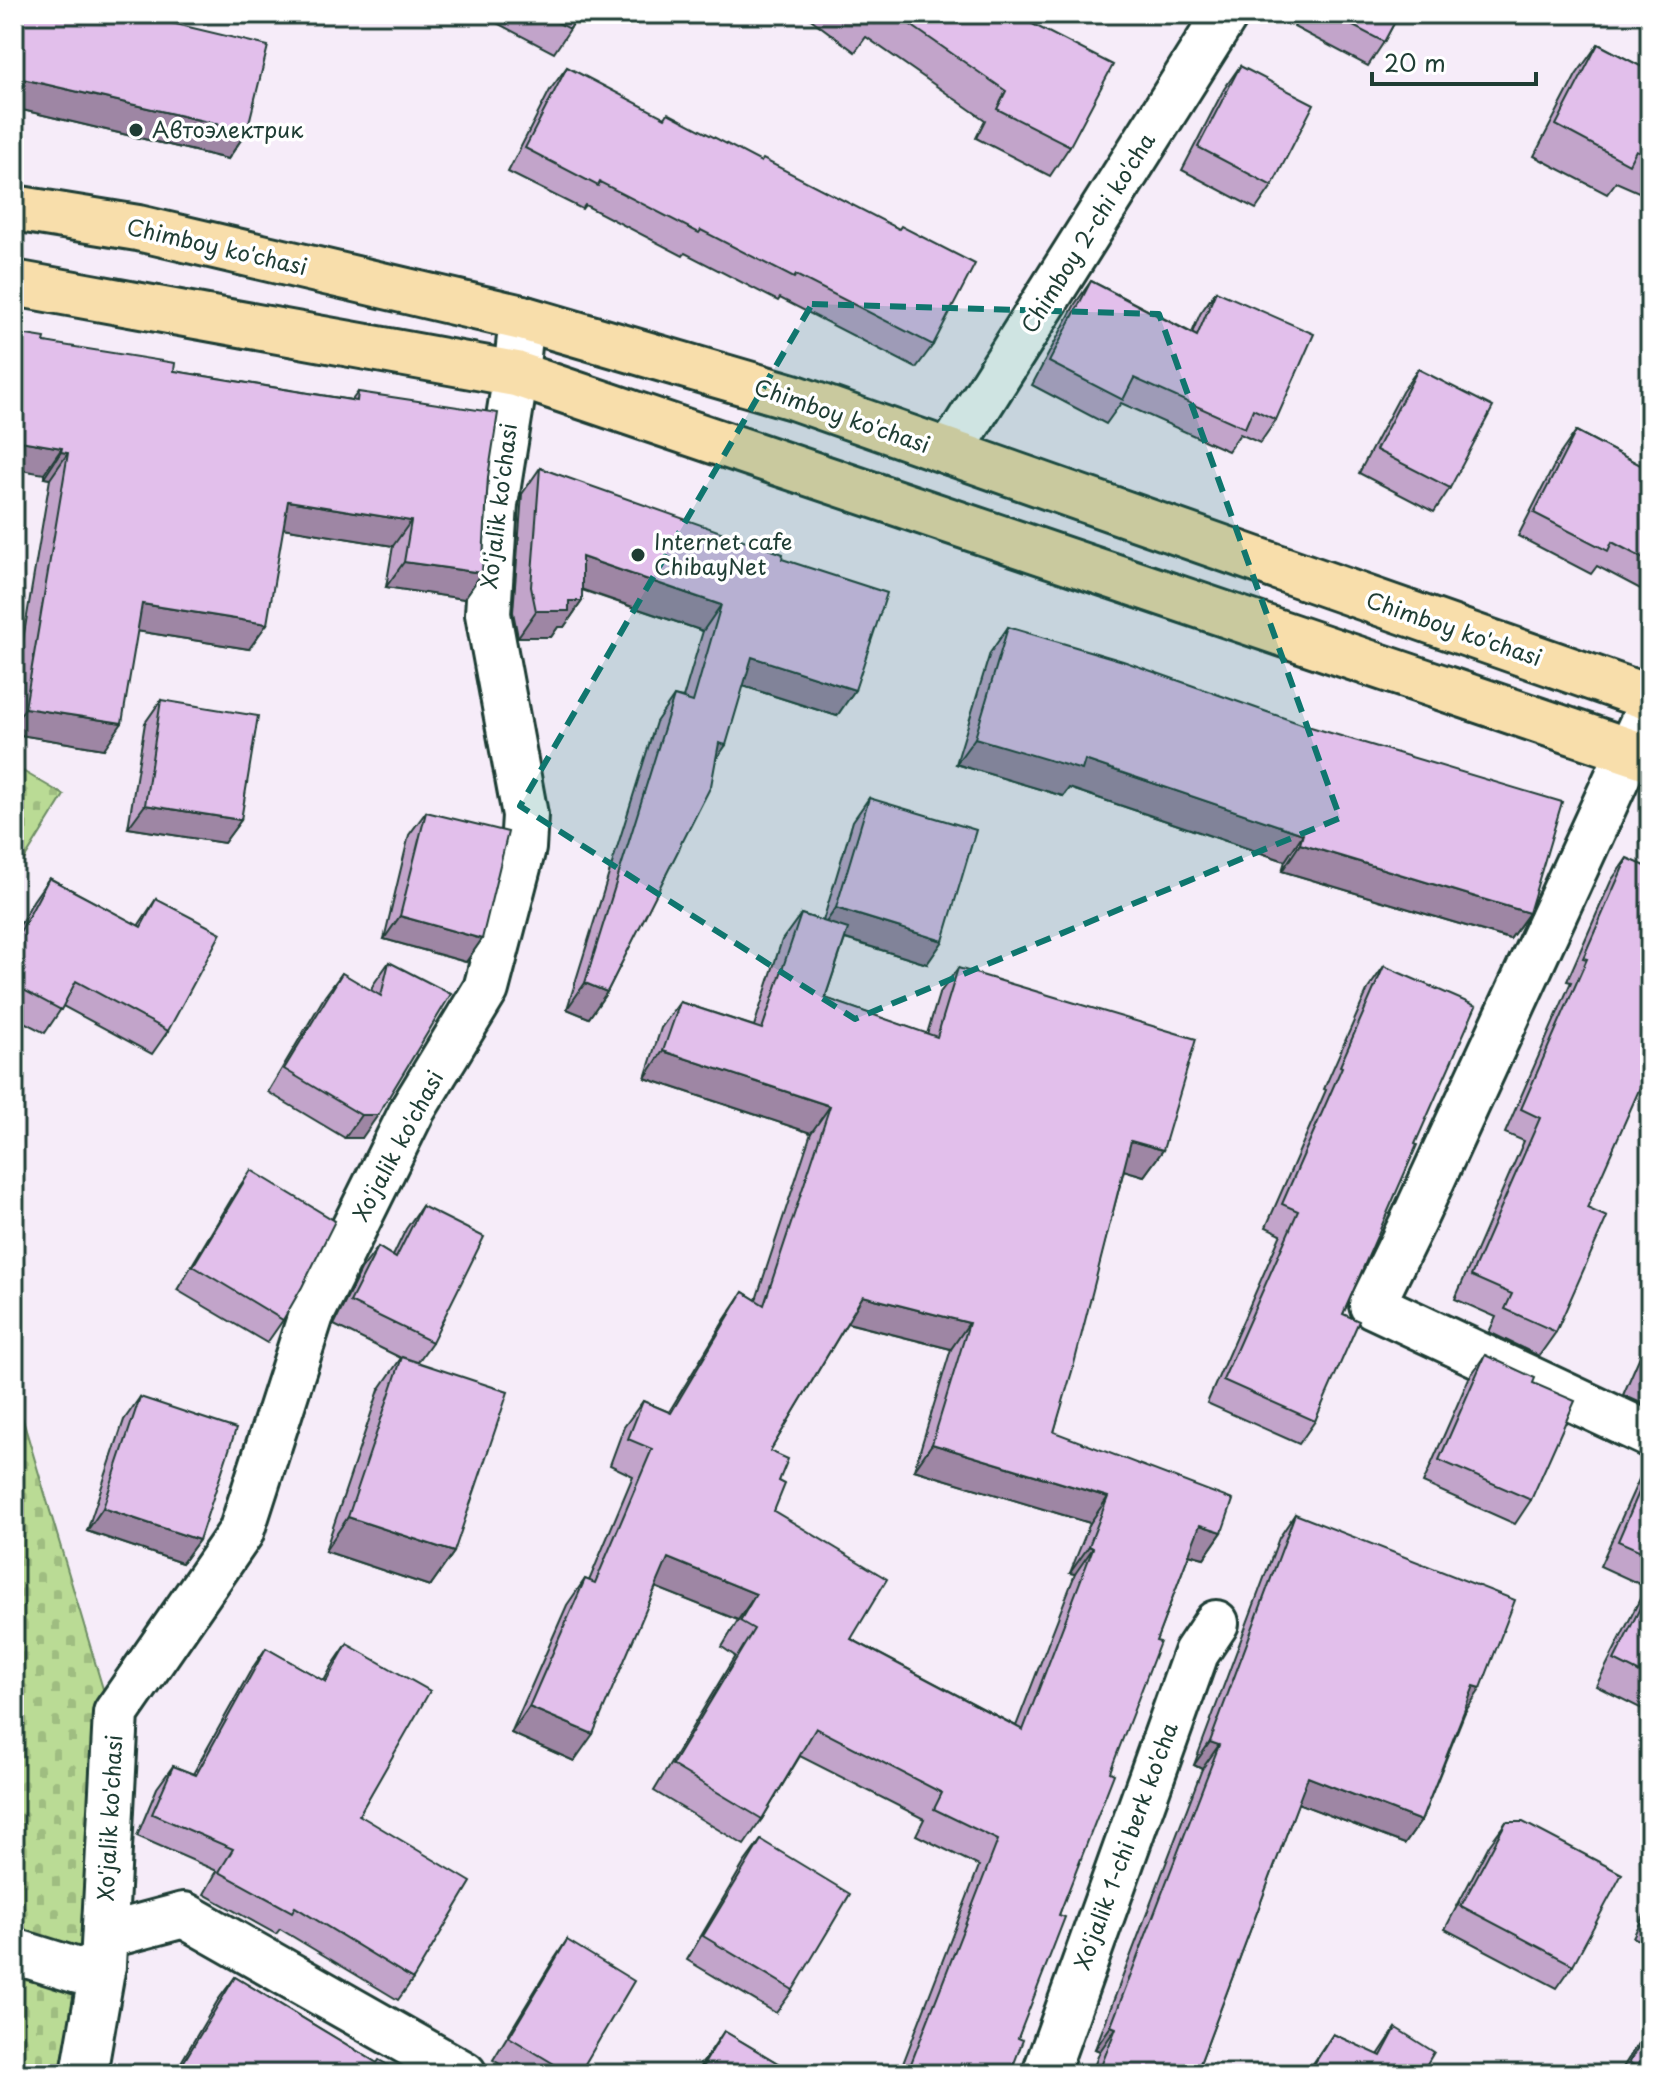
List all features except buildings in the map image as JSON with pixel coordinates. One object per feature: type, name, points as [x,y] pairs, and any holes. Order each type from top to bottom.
[{"type":"main road","name":"Chimboy ko'chasi","points":[[14,208],[138,228],[522,318],[793,397],[1650,698]]},
{"type":"main road","points":[[14,283],[516,374],[1640,754]]},
{"type":"street","name":"Chimboy 2-chi ko'cha","points":[[950,452],[1226,14]]},
{"type":"street","name":"Xo'jalik ko'chasi","points":[[84,2074],[104,1950],[116,1713],[241,1532],[311,1315],[413,1109],[486,989],[523,848],[525,815],[488,614],[495,504],[522,318]]},
{"type":"street","points":[[1650,706],[1640,754],[1372,1305],[1650,1435]]},
{"type":"street","name":"Xo'jalik 1-chi berk ko'cha","points":[[1045,2074],[1196,1653],[1216,1623]]},
{"type":"street","name":"Xo'jalik ko'chasi","points":[[104,1950],[184,1915],[464,2074]]},
{"type":"street","points":[[14,1951],[78,1971],[104,1950]]},
{"type":"highlighted area","points":[[812,304],[1159,314],[1340,818],[855,1019],[520,806]]},
{"type":"green space","points":[[14,766],[64,795],[14,876]]},
{"type":"green space","points":[[14,1390],[106,1699],[67,2074],[14,2074]]},
{"type":"place","name":"Автоэлектрик","points":[[136,130]]},
{"type":"place","name":"Internet cafe ChibayNet","points":[[638,555]]}]
